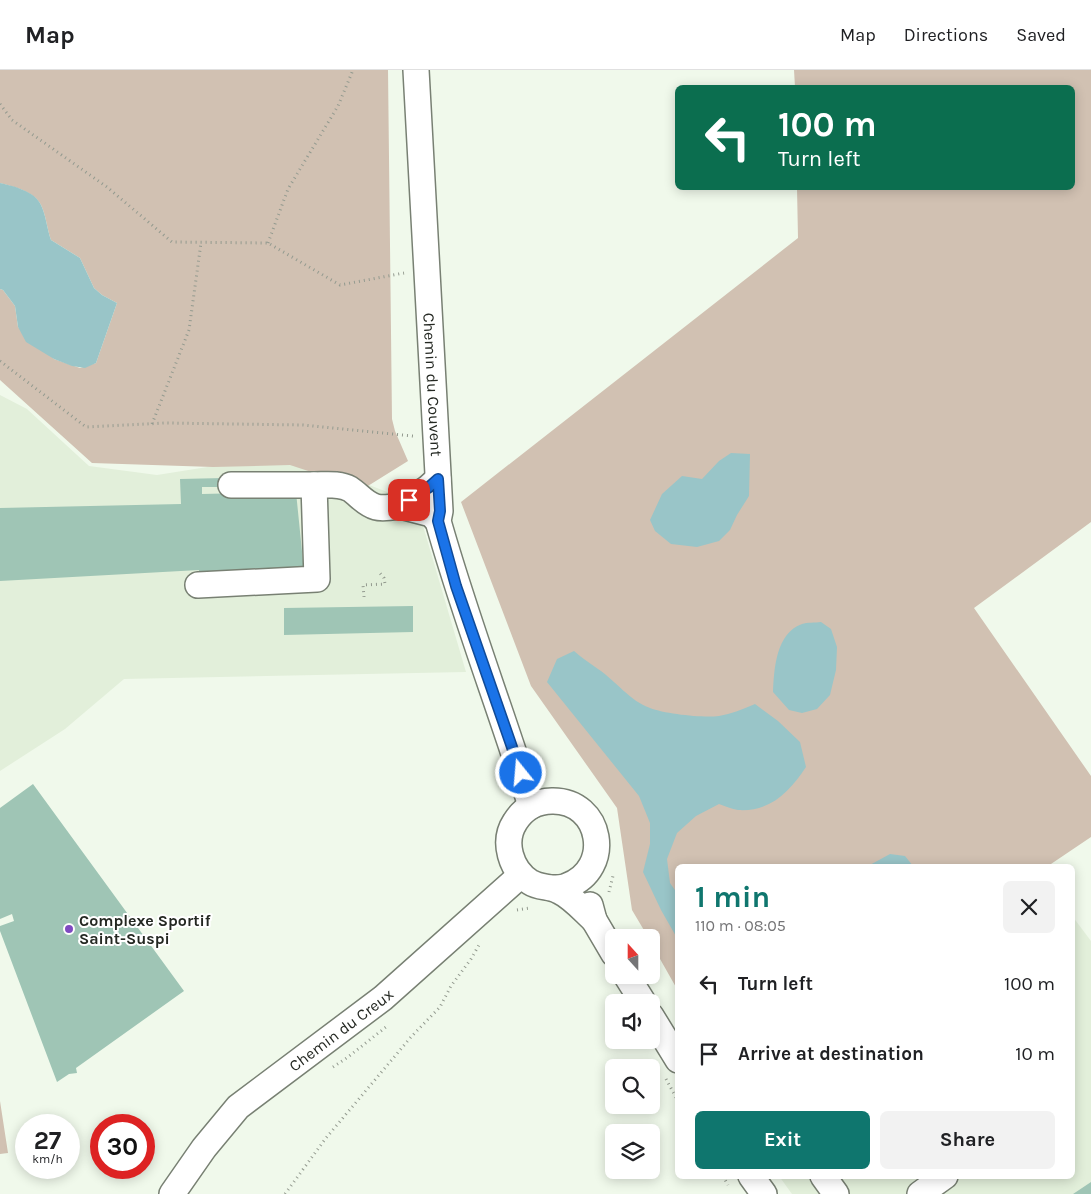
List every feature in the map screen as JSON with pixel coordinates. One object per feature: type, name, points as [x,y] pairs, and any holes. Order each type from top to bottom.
[{"type":"street","name":"Chemin du Couvent","points":[[416,70],[440,511],[438,521],[456,586],[531,806]]},
{"type":"street","points":[[400,506],[428,488],[438,479]]},
{"type":"street","points":[[231,485],[336,484],[376,507],[400,506],[431,514],[438,521]]},
{"type":"street","points":[[198,585],[318,579],[314,485]]},
{"type":"street","points":[[545,800],[560,800],[574,805],[586,814],[594,827],[597,841],[596,856],[589,870],[579,880],[566,886],[552,888],[540,887],[521,875],[511,857],[509,838],[513,825],[520,814],[531,806],[545,800]]},
{"type":"street","points":[[589,870],[587,892],[594,920],[605,939]]},
{"type":"street","name":"Chemin du Creux","points":[[172,1194],[204,1148],[238,1107],[384,998],[521,875]]},
{"type":"street","points":[[552,888],[560,891],[594,920]]},
{"type":"street","points":[[660,1031],[675,1055]]},
{"type":"street","points":[[825,1179],[836,1194]]},
{"type":"street","points":[[920,1194],[941,1179]]},
{"type":"path","points":[[268,244],[288,189],[338,106],[353,70]]},
{"type":"path","points":[[0,104],[12,120],[107,187],[172,242],[268,244],[340,285],[407,272]]},
{"type":"path","points":[[152,424],[189,330],[201,243]]},
{"type":"path","points":[[0,360],[86,427],[152,424],[303,425],[436,438]]},
{"type":"path","points":[[364,596],[363,585],[385,584],[384,578],[379,572]]},
{"type":"path","points":[[514,911],[535,908]]},
{"type":"path","points":[[285,1194],[326,1138],[402,1048],[440,1007],[451,986],[481,942]]},
{"type":"shaded area","points":[[0,70],[388,70],[392,419],[408,461],[363,489],[290,465],[213,467],[92,463],[0,380],[0,289],[3,290],[15,306],[18,327],[54,359],[80,368],[96,363],[117,303],[94,288],[80,258],[51,240],[44,213],[38,200],[23,190],[0,183]]},
{"type":"shaded area","points":[[794,70],[1091,70],[1091,522],[974,608],[1091,776],[1091,837],[1051,864],[675,864],[675,985],[660,959],[660,929],[643,929],[632,910],[617,808],[531,686],[461,502],[798,238],[797,190],[1075,190],[1075,85],[795,85]]},
{"type":"shaded area","points":[[0,395],[27,409],[89,466],[157,475],[288,454],[390,493],[406,494],[416,502],[466,672],[124,679],[65,729],[0,771]]},
{"type":"shaded area","points":[[1075,920],[1091,941],[1091,1194],[792,1194],[781,1179],[1075,1179]]},
{"type":"shaded area","points":[[0,1101],[8,1153],[0,1154]]},
{"type":"water","points":[[0,183],[23,190],[38,200],[44,213],[51,240],[80,258],[94,288],[117,303],[96,363],[85,368],[72,366],[54,359],[26,342],[18,327],[15,306],[3,290],[0,289]]},
{"type":"water","points":[[731,453],[750,454],[749,496],[730,530],[719,541],[697,547],[671,544],[655,531],[650,520],[662,494],[682,476],[702,479],[719,461]]},
{"type":"water","points":[[821,622],[831,629],[837,647],[836,670],[830,695],[817,709],[802,713],[789,710],[773,692],[778,653],[787,635],[793,629],[804,623]]},
{"type":"water","points":[[574,651],[605,674],[636,701],[650,708],[674,714],[719,716],[755,704],[778,721],[800,742],[806,767],[786,792],[770,804],[750,810],[738,810],[719,804],[696,816],[677,833],[667,859],[670,883],[675,890],[675,934],[643,872],[650,844],[650,823],[639,796],[547,682],[557,659]]},
{"type":"water","points":[[890,854],[905,856],[911,864],[872,864]]},
{"type":"building","points":[[224,478],[224,487],[202,487],[202,494],[296,492],[304,571],[199,576],[199,570],[0,581],[0,508],[181,504],[180,479]]},
{"type":"building","points":[[413,606],[413,632],[284,635],[284,608]]},
{"type":"building","name":"Complexe Sportif Saint-Suspi","points":[[33,784],[184,991],[76,1068],[77,1073],[69,1074],[57,1082],[0,931],[0,926],[14,921],[12,914],[0,919],[0,808]]},
{"type":"building","points":[[1091,1182],[1091,1194],[1073,1194]]},
{"type":"place","name":"Complexe Sportif Saint-Suspi","points":[[69,929]]},
{"type":"route","points":[[409,500],[438,479],[440,511],[438,521],[456,586],[521,773]]}]
